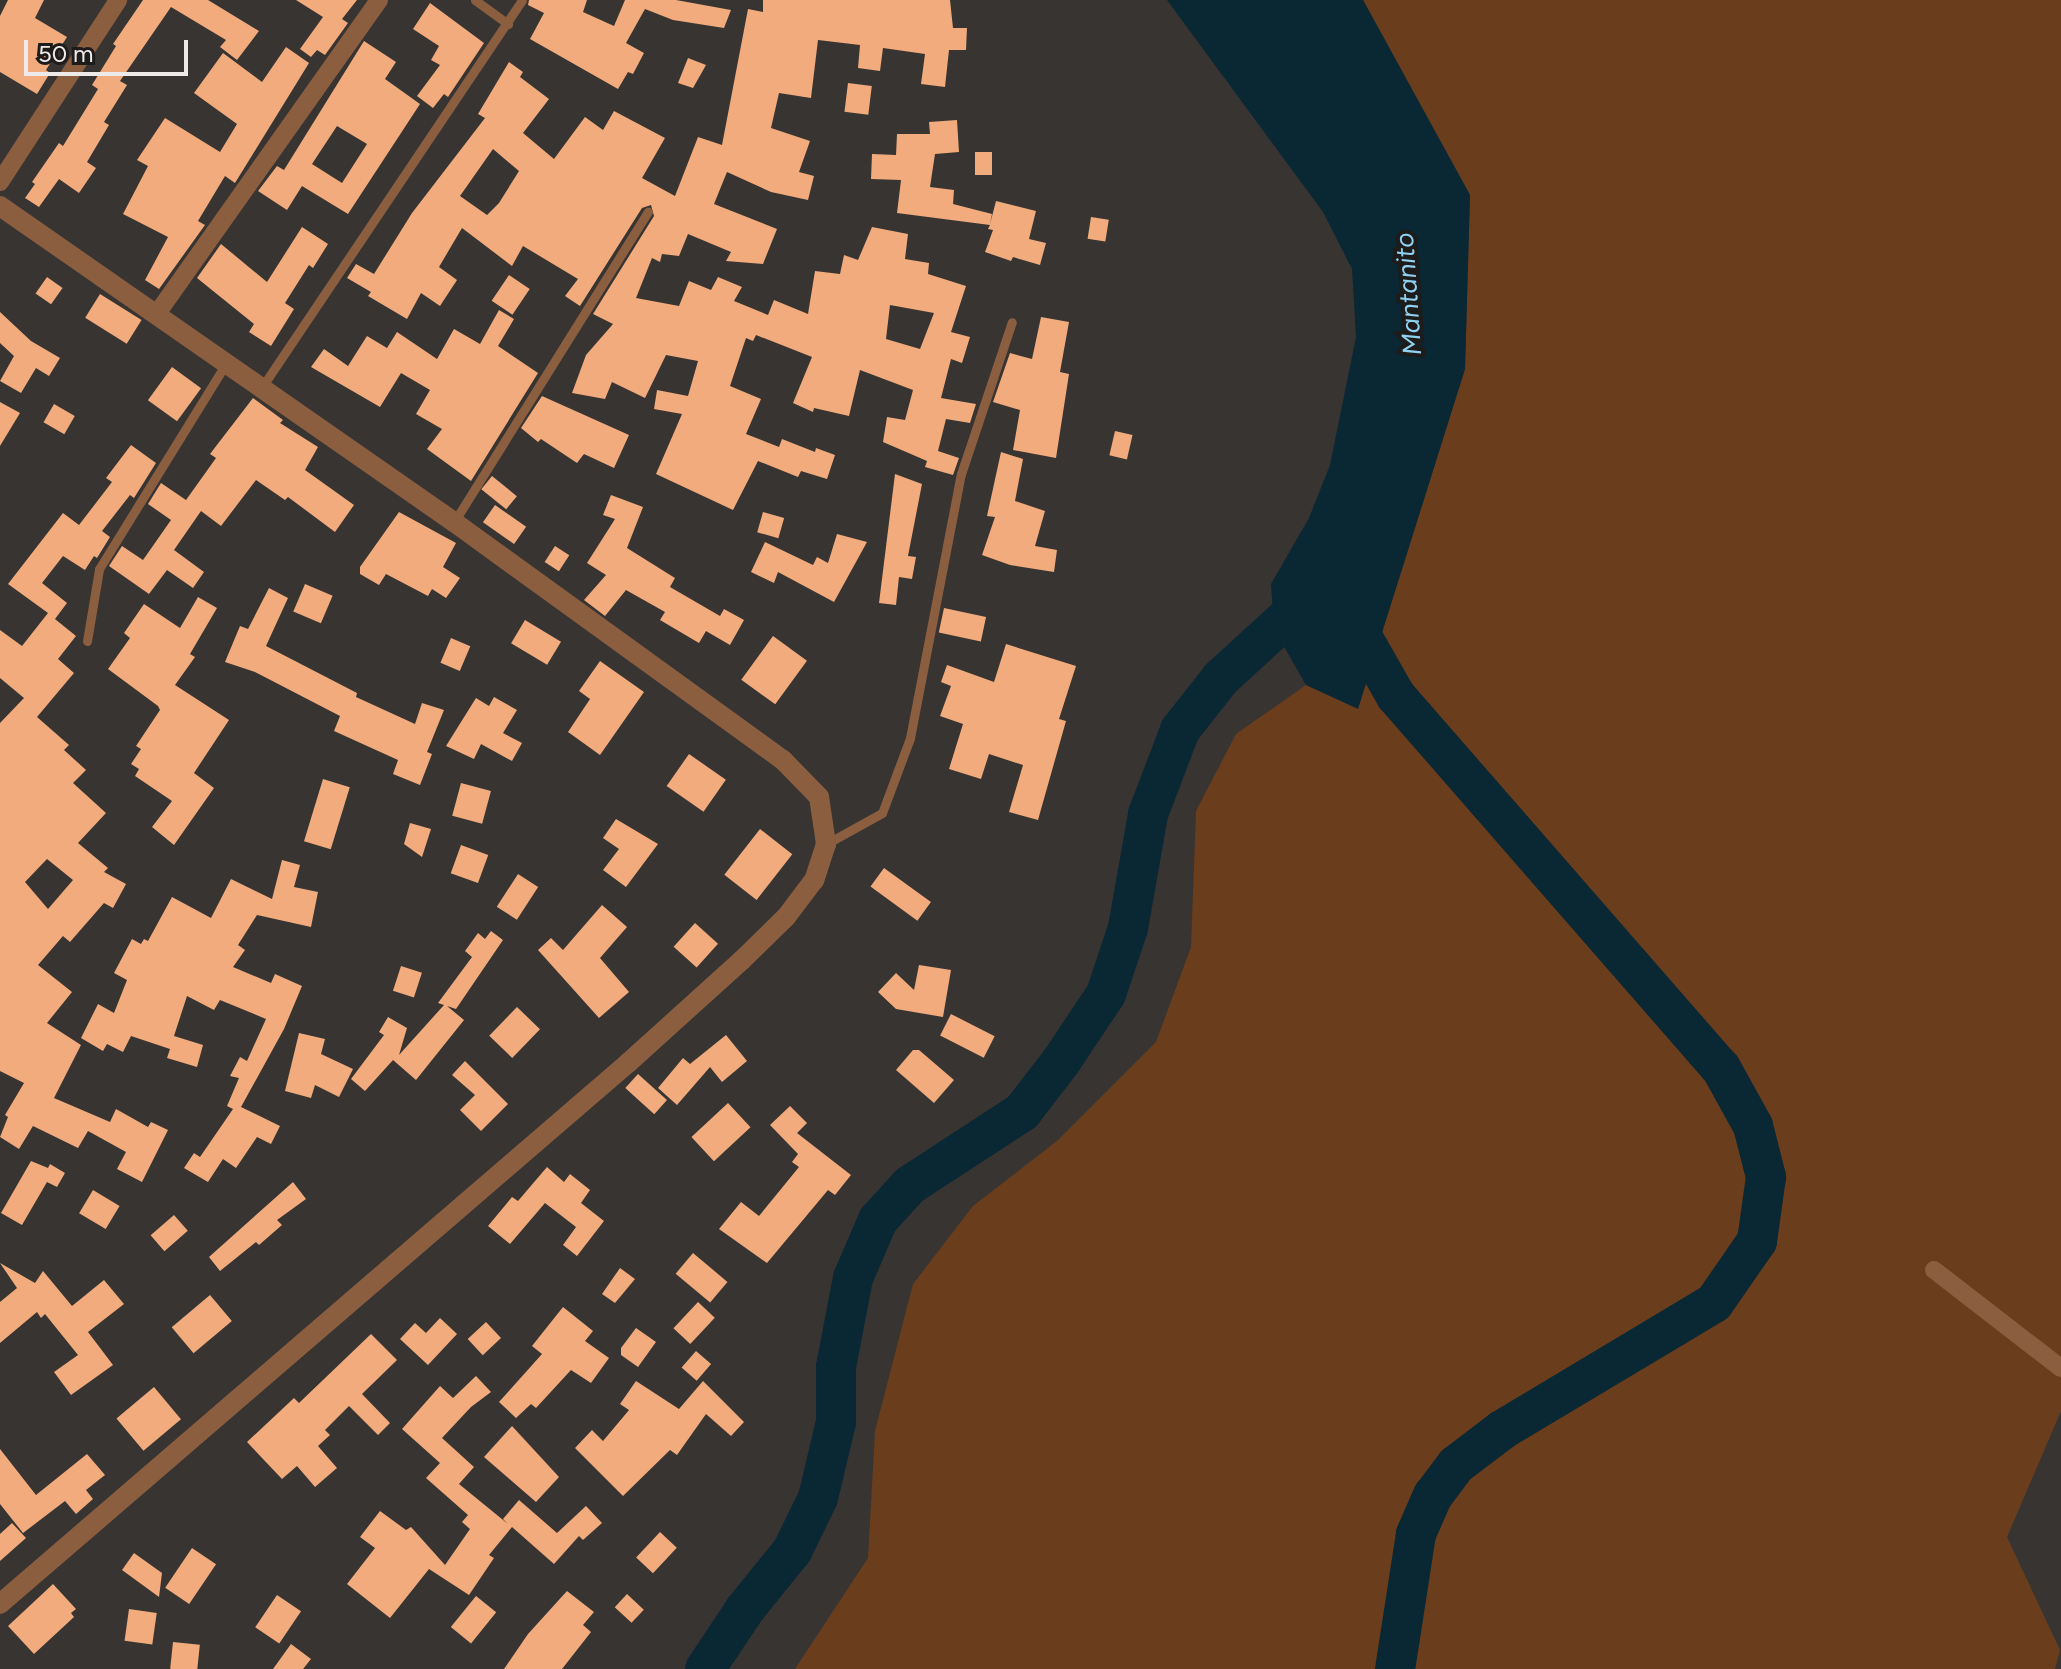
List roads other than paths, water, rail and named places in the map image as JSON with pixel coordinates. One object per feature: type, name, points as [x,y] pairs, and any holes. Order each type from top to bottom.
[{"type":"street","points":[[0,182],[118,0]]},
{"type":"street","points":[[156,315],[379,0]]},
{"type":"street","points":[[0,206],[260,390],[454,522],[783,760],[819,797],[826,844],[814,880],[786,917],[742,960],[628,1063],[0,1604]]},
{"type":"street","points":[[1934,1270],[2061,1368]]},
{"type":"lane","points":[[475,0],[508,24]]},
{"type":"lane","points":[[260,390],[522,0]]},
{"type":"lane","points":[[454,522],[648,212]]},
{"type":"lane","points":[[826,844],[882,813],[910,738],[961,474],[1012,322]]},
{"type":"lane","points":[[87,641],[99,569],[225,365]]},
{"type":"water","name":"Mantanito","points":[[1167,0],[1363,0],[1470,195],[1465,369],[1358,709],[1306,685],[1274,629],[1271,584],[1309,518],[1330,465],[1356,337],[1352,269],[1323,212]]},
{"type":"waterway","points":[[705,1669],[745,1609],[792,1551],[818,1498],[836,1422],[836,1367],[853,1278],[878,1220],[910,1185],[1022,1112],[1062,1060],[1106,994],[1128,928],[1148,814],[1180,730],[1221,678],[1315,592]]},
{"type":"waterway","points":[[1348,612],[1396,696],[1721,1068],[1753,1126],[1766,1177],[1757,1241],[1714,1303],[1502,1430],[1456,1465],[1433,1495],[1416,1534],[1395,1669]]}]
